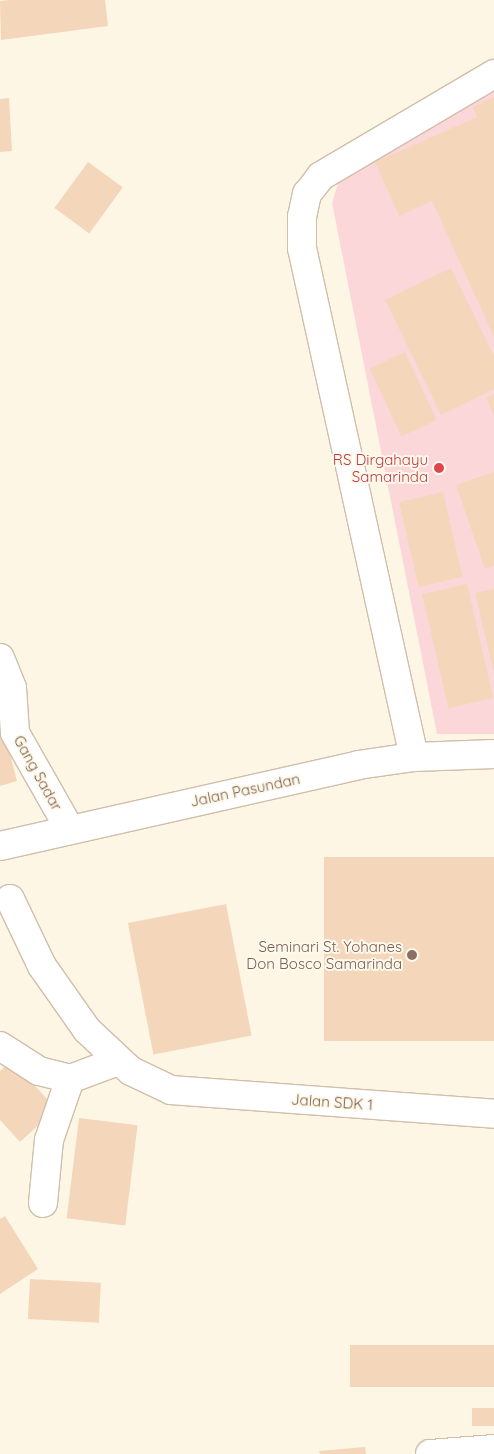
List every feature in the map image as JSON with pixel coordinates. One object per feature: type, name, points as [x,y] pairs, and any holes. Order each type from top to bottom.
[{"type":"street","points":[[414,757],[302,248],[302,217],[307,194],[322,176],[494,74]]},
{"type":"street","name":"Gang Sadar","points":[[0,658],[12,688],[19,743],[69,828]]},
{"type":"street","name":"Jalan Pasundan","points":[[0,846],[69,828],[414,757],[494,754]]},
{"type":"street","points":[[0,1046],[39,1071],[70,1079],[118,1061],[87,1030],[42,966],[10,899]]},
{"type":"street","name":"Jalan SDK 1","points":[[118,1061],[171,1090],[494,1114]]},
{"type":"street","points":[[43,1203],[49,1140],[70,1079]]},
{"type":"street","points":[[430,1454],[494,1449]]},
{"type":"shaded area","name":"RS Dirgahayu Samarinda","points":[[494,90],[494,734],[437,734],[332,203],[340,177]]},
{"type":"building","points":[[105,0],[108,26],[1,40],[0,1]]},
{"type":"building","points":[[494,97],[494,337],[432,201],[399,216],[375,162],[477,117],[473,107]]},
{"type":"building","points":[[9,98],[12,151],[0,152],[0,99]]},
{"type":"building","points":[[88,162],[123,187],[89,233],[54,208]]},
{"type":"building","points":[[451,268],[494,356],[494,389],[441,415],[385,300]]},
{"type":"building","points":[[405,352],[437,420],[401,436],[370,368]]},
{"type":"building","points":[[494,394],[494,416],[486,398]]},
{"type":"building","points":[[494,472],[494,566],[485,569],[456,485]]},
{"type":"building","points":[[443,492],[463,577],[419,587],[399,502]]},
{"type":"building","points":[[467,584],[493,698],[448,708],[422,594]]},
{"type":"building","points":[[494,589],[494,670],[493,670],[475,593]]},
{"type":"building","points":[[0,716],[17,781],[0,786]]},
{"type":"building","name":"Seminari St. Yohanes Don Bosco Samarinda","points":[[324,857],[494,857],[494,1041],[324,1041]]},
{"type":"building","points":[[226,904],[252,1036],[153,1055],[128,923]]},
{"type":"building","points":[[12,1060],[56,1109],[20,1142],[0,1120],[0,1071]]},
{"type":"building","points":[[79,1118],[138,1125],[125,1225],[67,1218]]},
{"type":"building","points":[[5,1216],[38,1269],[0,1294],[0,1219]]},
{"type":"building","points":[[30,1279],[101,1283],[99,1323],[28,1319]]},
{"type":"building","points":[[350,1345],[494,1345],[494,1387],[350,1387]]},
{"type":"building","points":[[472,1408],[494,1408],[494,1426],[472,1426]]},
{"type":"building","points":[[365,1447],[366,1454],[320,1454],[319,1451]]},
{"type":"place","name":"RS Dirgahayu Samarinda","points":[[439,468]]},
{"type":"place","name":"Seminari St. Yohanes Don Bosco Samarinda","points":[[412,955]]}]
